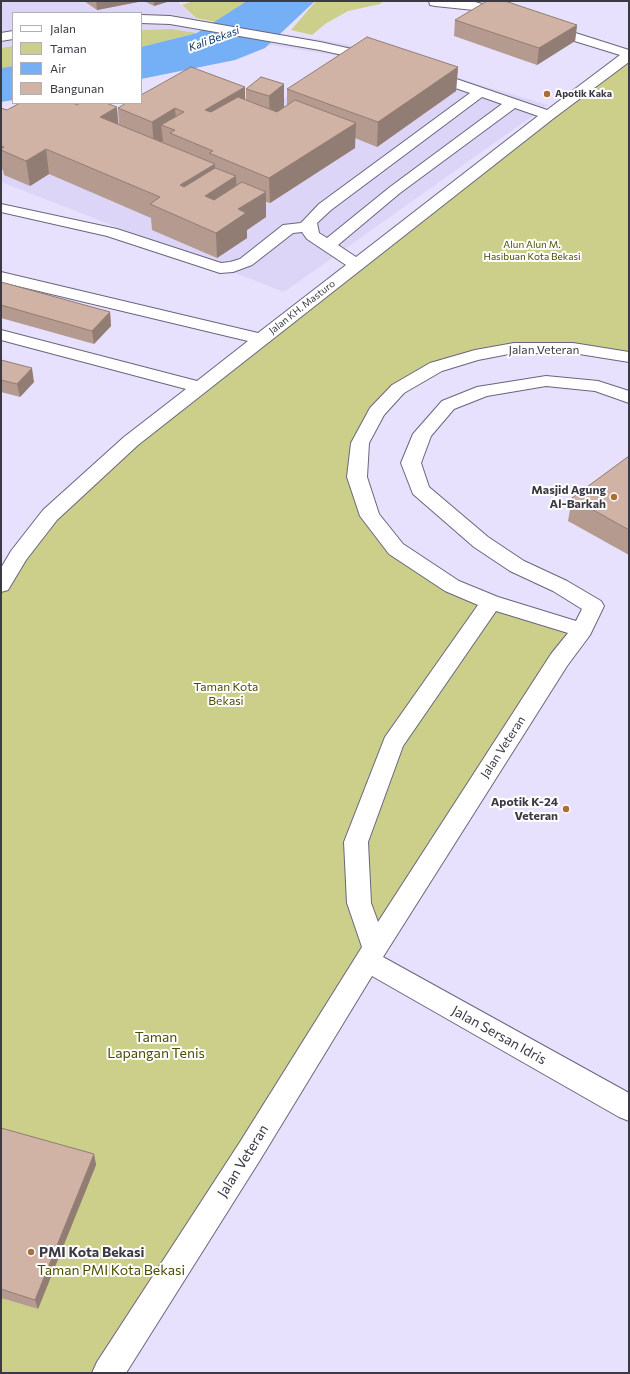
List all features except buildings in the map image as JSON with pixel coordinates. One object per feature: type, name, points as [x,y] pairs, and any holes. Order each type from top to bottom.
[{"type":"street","points":[[435,2],[475,6],[515,18]]},
{"type":"street","points":[[142,19],[170,20],[320,46],[384,61]]},
{"type":"street","points":[[537,25],[629,54]]},
{"type":"street","points":[[1,37],[12,35]]},
{"type":"street","name":"Jalan KH. Masturo","points":[[1,582],[18,556],[50,515],[131,441],[356,264],[421,202],[478,170],[629,54]]},
{"type":"street","points":[[418,71],[549,115]]},
{"type":"street","points":[[356,264],[313,236],[308,227],[309,222],[316,214],[481,91]]},
{"type":"street","points":[[327,246],[395,190],[454,159],[514,102]]},
{"type":"street","points":[[454,159],[478,170]]},
{"type":"street","points":[[366,177],[421,202]]},
{"type":"street","points":[[3,208],[111,232],[220,268],[233,267],[246,262],[289,228],[308,227]]},
{"type":"street","points":[[1,277],[261,339]]},
{"type":"street","points":[[1,335],[199,387]]},
{"type":"street","name":"Jalan Veteran","points":[[108,1373],[371,954],[559,660],[582,630],[490,602],[452,586],[396,548],[370,516],[357,477],[360,442],[376,412],[398,390],[436,368],[476,354],[514,348],[573,348],[629,357]]},
{"type":"street","points":[[582,630],[594,606],[560,586],[517,566],[481,542],[420,490],[411,463],[422,434],[448,405],[483,391],[546,381],[598,386],[629,397]]},
{"type":"street","points":[[371,954],[359,903],[356,842],[394,743],[490,602]]},
{"type":"street","name":"Jalan Sersan Idris","points":[[371,954],[629,1108]]},
{"type":"shaded area","points":[[1,1],[177,1],[196,19],[345,44],[548,105],[284,292],[1,182],[1,111],[31,105],[111,115],[135,104],[142,104],[142,102],[185,80],[284,99],[339,56],[171,29],[142,30],[142,12],[12,12],[12,46],[1,48]]},
{"type":"green space","points":[[193,1],[247,1],[216,22],[196,18],[182,5]]},
{"type":"green space","points":[[316,1],[383,1],[380,4],[348,11],[325,24],[312,35],[291,30]]},
{"type":"green space","points":[[171,29],[197,33],[142,47],[142,30]]},
{"type":"green space","points":[[12,46],[12,66],[1,68],[1,48]]},
{"type":"green space","points":[[629,55],[629,357],[514,348],[436,367],[376,412],[357,477],[396,549],[452,586],[582,630],[108,1373],[1,1373],[1,1298],[38,1309],[1,1139],[1,591],[56,509]]},
{"type":"water","name":"Kali Bekasi","points":[[247,1],[315,1],[265,48],[235,60],[142,79],[142,47],[197,33]]},
{"type":"water","points":[[12,66],[12,100],[1,102],[1,68]]},
{"type":"place","name":"Apotik Kaka","points":[[547,94]]},
{"type":"place","name":"Masjid Agung Al-Barkah","points":[[614,497]]},
{"type":"place","name":"Apotik K-24 Veteran","points":[[566,809]]},
{"type":"place","name":"PMI Kota Bekasi","points":[[31,1252]]},
{"type":"park label","name":"Alun Alun M. Hasibuan Kota Bekasi","points":[[532,250]]},
{"type":"park label","name":"Taman Kota Bekasi","points":[[226,694]]},
{"type":"park label","name":"Taman Lapangan Tenis","points":[[156,1046]]},
{"type":"park label","name":"Taman PMI Kota Bekasi","points":[[111,1270]]}]
